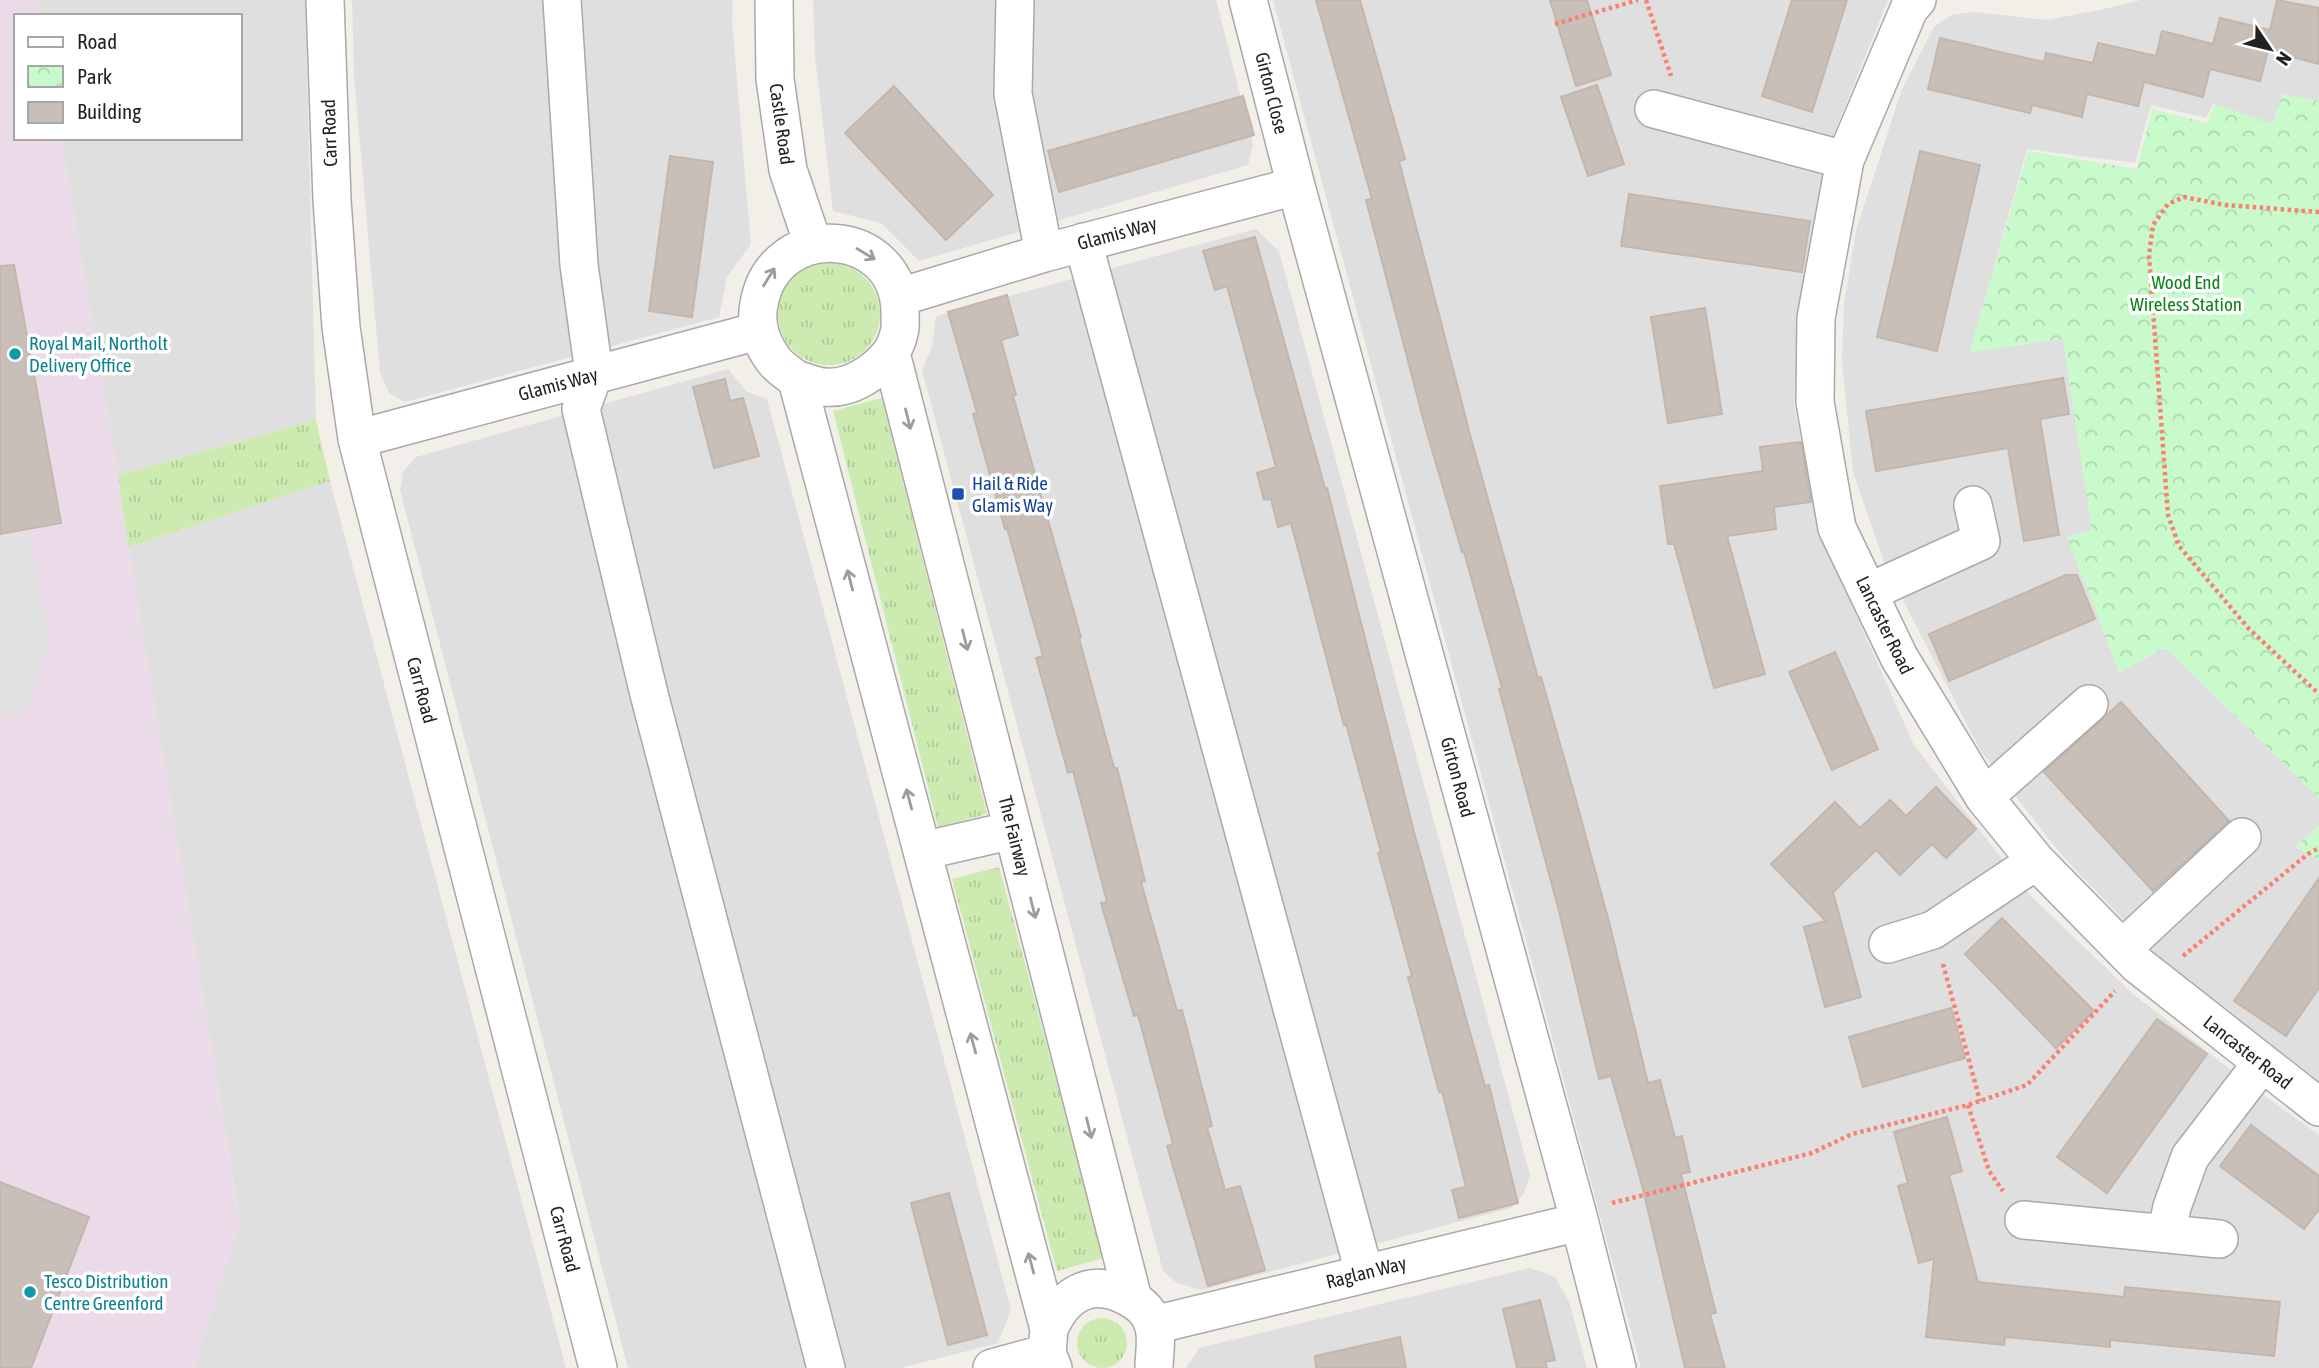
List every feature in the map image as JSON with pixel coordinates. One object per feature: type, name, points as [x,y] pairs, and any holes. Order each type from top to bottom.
[{"type":"street","name":"Carr Road","points":[[325,0],[332,187],[341,327],[357,439],[598,1368]]},
{"type":"street","points":[[562,0],[579,265],[594,373],[581,409],[649,694],[826,1368]]},
{"type":"street","name":"Castle Road","points":[[774,0],[775,79],[788,170],[813,244]]},
{"type":"street","points":[[1015,0],[1013,93],[1044,253]]},
{"type":"street","name":"Girton Close","points":[[1248,0],[1296,186]]},
{"type":"street","name":"Lancaster Road","points":[[1917,0],[1909,9],[1845,160],[1816,318],[1815,402],[1837,528],[1899,657],[1984,797],[2036,862],[2155,979],[2319,1107]]},
{"type":"street","points":[[1669,113],[1845,160]]},
{"type":"street","name":"Glamis Way","points":[[900,297],[1083,242],[1296,186]]},
{"type":"street","name":"Girton Road","points":[[1296,186],[1617,1368]]},
{"type":"street","points":[[891,353],[881,365],[850,384],[825,387],[797,380],[773,361],[758,331],[757,315],[761,290],[771,271],[790,254],[813,244],[834,242],[848,244],[872,256],[889,274],[900,297]]},
{"type":"street","points":[[1083,242],[1364,1272]]},
{"type":"street","name":"The Fairway","points":[[900,297],[900,332],[891,353],[1013,830],[1143,1312],[1156,1351],[1153,1367]]},
{"type":"street","name":"Glamis Way","points":[[357,439],[758,331]]},
{"type":"street","points":[[797,380],[922,851],[1049,1350]]},
{"type":"street","points":[[1869,592],[1981,541],[1973,505]]},
{"type":"street","points":[[1984,797],[2089,704]]},
{"type":"street","points":[[922,851],[1013,830]]},
{"type":"street","points":[[2122,949],[2242,837]]},
{"type":"street","points":[[1888,944],[1933,930],[2036,862]]},
{"type":"street","points":[[2166,1234],[2172,1207],[2190,1157],[2262,1063]]},
{"type":"street","name":"Raglan Way","points":[[1143,1312],[1364,1272],[1578,1217]]},
{"type":"street","points":[[2024,1220],[2219,1239]]},
{"type":"street","points":[[1049,1350],[1056,1312],[1070,1298],[1083,1291],[1102,1287],[1118,1291],[1143,1312]]},
{"type":"street","points":[[992,1368],[1049,1350]]},
{"type":"path","points":[[1555,24],[1638,0]]},
{"type":"path","points":[[1646,0],[1669,113]]},
{"type":"path","points":[[2319,212],[2225,205],[2184,197],[2168,204],[2153,225],[2149,255],[2168,515],[2179,546],[2249,629],[2319,694]]},
{"type":"path","points":[[2155,979],[2308,854],[2319,848]]},
{"type":"path","points":[[1933,930],[1980,1101]]},
{"type":"path","points":[[1578,1217],[1812,1153],[1852,1134],[1968,1105],[2027,1085],[2104,1003]]},
{"type":"path","points":[[1968,1105],[1989,1171],[2024,1220]]},
{"type":"shaded area","points":[[0,0],[37,0],[40,14],[14,14],[14,140],[61,140],[240,1222],[194,1368],[0,1368]]},
{"type":"shaded area","points":[[37,0],[305,0],[316,420],[118,475],[61,140],[242,140],[242,14],[40,14]]},
{"type":"shaded area","points":[[352,0],[733,0],[732,22],[751,244],[727,277],[719,317],[405,402],[389,393],[380,373],[354,75]]},
{"type":"shaded area","points":[[813,0],[1216,0],[1253,145],[1248,165],[919,261],[881,223],[833,211],[815,56]]},
{"type":"shaded area","points":[[1273,0],[1888,0],[1833,136],[1799,318],[1794,405],[1820,534],[1914,745],[2029,894],[2133,994],[2319,1135],[2319,1368],[1641,1368]]},
{"type":"shaded area","points":[[2141,0],[2319,0],[2319,101],[2282,94],[2273,124],[2213,104],[2206,118],[2151,105],[2135,163],[2027,149],[1970,352],[2063,339],[2092,530],[2068,537],[2119,672],[2166,648],[2319,798],[2319,825],[2295,847],[2319,860],[2319,1081],[2155,953],[2059,852],[1980,750],[1885,565],[1853,472],[1842,362],[1844,304],[1856,230],[1902,89],[1934,27],[1951,15],[1974,12],[2047,20]]},
{"type":"shaded area","points":[[1256,229],[1279,251],[1530,1175],[1524,1193],[1511,1208],[1201,1290],[1177,1283],[1163,1271],[922,370],[932,347],[936,316]]},
{"type":"shaded area","points":[[728,369],[747,392],[767,399],[1011,1310],[998,1343],[901,1368],[628,1368],[400,490],[403,472],[416,457]]},
{"type":"shaded area","points":[[330,481],[566,1368],[194,1368],[240,1221],[128,547]]},
{"type":"shaded area","points":[[28,529],[50,637],[25,713],[0,718],[0,534]]},
{"type":"shaded area","points":[[1530,1268],[1555,1277],[1569,1301],[1587,1368],[1186,1368],[1199,1348]]},
{"type":"green space","name":"Wood End Wireless Station","points":[[2282,94],[2319,101],[2319,798],[2166,648],[2119,672],[2067,537],[2092,530],[2063,339],[1970,352],[2028,151],[2137,169],[2152,109],[2207,123],[2215,105],[2273,124]]},
{"type":"green space","points":[[829,263],[848,267],[865,278],[876,295],[880,314],[876,333],[865,350],[848,361],[829,365],[810,361],[793,350],[782,333],[778,314],[782,295],[793,278],[810,267]]},
{"type":"green space","points":[[882,398],[987,814],[938,827],[833,411]]},
{"type":"green space","points":[[316,420],[330,481],[128,547],[118,475]]},
{"type":"green space","points":[[2319,825],[2319,860],[2295,847]]},
{"type":"green space","points":[[999,867],[1104,1258],[1057,1271],[952,879]]},
{"type":"green space","points":[[1092,1319],[1112,1319],[1126,1333],[1126,1353],[1112,1367],[1092,1367],[1078,1353],[1078,1333]]},
{"type":"building","points":[[1316,0],[1360,0],[1405,159],[1399,161],[1472,442],[1538,678],[1541,677],[1576,800],[1648,1083],[1660,1080],[1675,1138],[1682,1136],[1690,1172],[1681,1174],[1716,1313],[1710,1314],[1725,1368],[1685,1368],[1642,1185],[1611,1076],[1599,1079],[1559,911],[1499,689],[1502,688],[1425,426],[1366,200],[1372,199]]},
{"type":"building","points":[[1550,0],[1587,0],[1611,75],[1576,86]]},
{"type":"building","points":[[1792,0],[1847,0],[1812,112],[1762,96]]},
{"type":"building","points":[[2277,0],[2319,8],[2319,64],[2268,51],[2260,81],[2210,69],[2203,97],[2144,82],[2138,106],[2087,94],[2082,117],[2032,105],[2030,113],[1928,89],[1940,38],[2044,62],[2046,53],[2093,63],[2098,43],[2156,56],[2162,31],[2213,44],[2220,18],[2270,30]]},
{"type":"building","points":[[1597,85],[1624,164],[1588,176],[1561,97]]},
{"type":"building","points":[[894,86],[993,195],[946,240],[845,133]]},
{"type":"building","points":[[1243,96],[1254,135],[1059,192],[1048,151]]},
{"type":"building","points":[[1920,151],[1980,165],[1937,351],[1877,337]]},
{"type":"building","points":[[670,156],[713,162],[692,317],[649,311]]},
{"type":"building","points":[[1629,194],[1810,221],[1802,272],[1621,246]]},
{"type":"building","points":[[1255,237],[1327,488],[1414,832],[1485,1086],[1489,1085],[1518,1203],[1459,1218],[1452,1190],[1466,1187],[1442,1091],[1439,1092],[1408,977],[1412,976],[1378,853],[1381,852],[1346,724],[1344,725],[1291,523],[1278,527],[1271,499],[1264,500],[1257,473],[1276,467],[1227,286],[1215,290],[1203,251]]},
{"type":"building","name":"Royal Mail, Northolt Delivery Office","points":[[14,265],[61,523],[0,534],[0,266]]},
{"type":"building","points":[[1007,295],[1018,335],[1001,340],[1016,395],[1013,396],[1081,637],[1079,638],[1114,768],[1117,768],[1145,881],[1141,882],[1177,1011],[1182,1010],[1212,1126],[1207,1127],[1225,1190],[1240,1186],[1265,1270],[1208,1286],[1167,1146],[1173,1144],[1138,1015],[1134,1016],[1101,903],[1107,902],[1073,771],[1068,773],[1036,658],[1043,656],[973,414],[977,413],[948,312]]},
{"type":"building","points":[[1705,308],[1722,414],[1668,423],[1651,317]]},
{"type":"building","points":[[2063,378],[2069,414],[2040,419],[2059,535],[2024,541],[2008,448],[1876,471],[1866,411]]},
{"type":"building","points":[[725,379],[730,401],[743,398],[759,456],[714,468],[693,387]]},
{"type":"building","points":[[1801,442],[1811,502],[1774,507],[1776,529],[1727,536],[1765,674],[1714,688],[1674,544],[1668,544],[1660,486],[1763,471],[1760,447]]},
{"type":"building","points":[[2066,575],[2077,575],[2095,619],[1949,681],[1929,634]]},
{"type":"building","points":[[1835,652],[1878,749],[1832,770],[1789,672]]},
{"type":"building","points":[[2121,702],[2229,821],[2153,891],[2044,772]]},
{"type":"building","points":[[1936,787],[1976,829],[1946,858],[1932,844],[1900,875],[1876,850],[1833,892],[1861,997],[1825,1007],[1804,927],[1826,921],[1771,864],[1835,802],[1860,828],[1890,800],[1906,816]]},
{"type":"building","points":[[2319,878],[2319,988],[2286,1036],[2234,1001]]},
{"type":"building","points":[[2002,918],[2094,1011],[2056,1048],[1965,954]]},
{"type":"building","points":[[1951,1008],[1965,1058],[1863,1087],[1849,1037]]},
{"type":"building","points":[[2157,1019],[2207,1054],[2107,1193],[2057,1157]]},
{"type":"building","points":[[1947,1117],[1962,1171],[1949,1175],[1978,1282],[2124,1297],[2125,1287],[2280,1302],[2274,1356],[2110,1340],[2110,1347],[2005,1337],[2004,1345],[1926,1337],[1934,1259],[1919,1263],[1898,1186],[1908,1183],[1894,1132]]},
{"type":"building","points":[[2251,1125],[2319,1176],[2319,1209],[2304,1229],[2220,1166]]},
{"type":"building","name":"Tesco Distribution Centre Greenford","points":[[0,1182],[89,1217],[31,1368],[0,1368]]},
{"type":"building","points":[[949,1193],[987,1335],[948,1345],[911,1203]]},
{"type":"building","points":[[1540,1300],[1555,1360],[1545,1362],[1547,1368],[1517,1368],[1503,1309]]},
{"type":"building","points":[[1400,1337],[1406,1368],[1316,1368],[1315,1356]]},
{"type":"place","name":"Royal Mail, Northolt Delivery Office","points":[[15,354]]},
{"type":"place","name":"Hail & Ride Glamis Way","points":[[958,494]]},
{"type":"place","name":"Tesco Distribution Centre Greenford","points":[[30,1292]]}]
